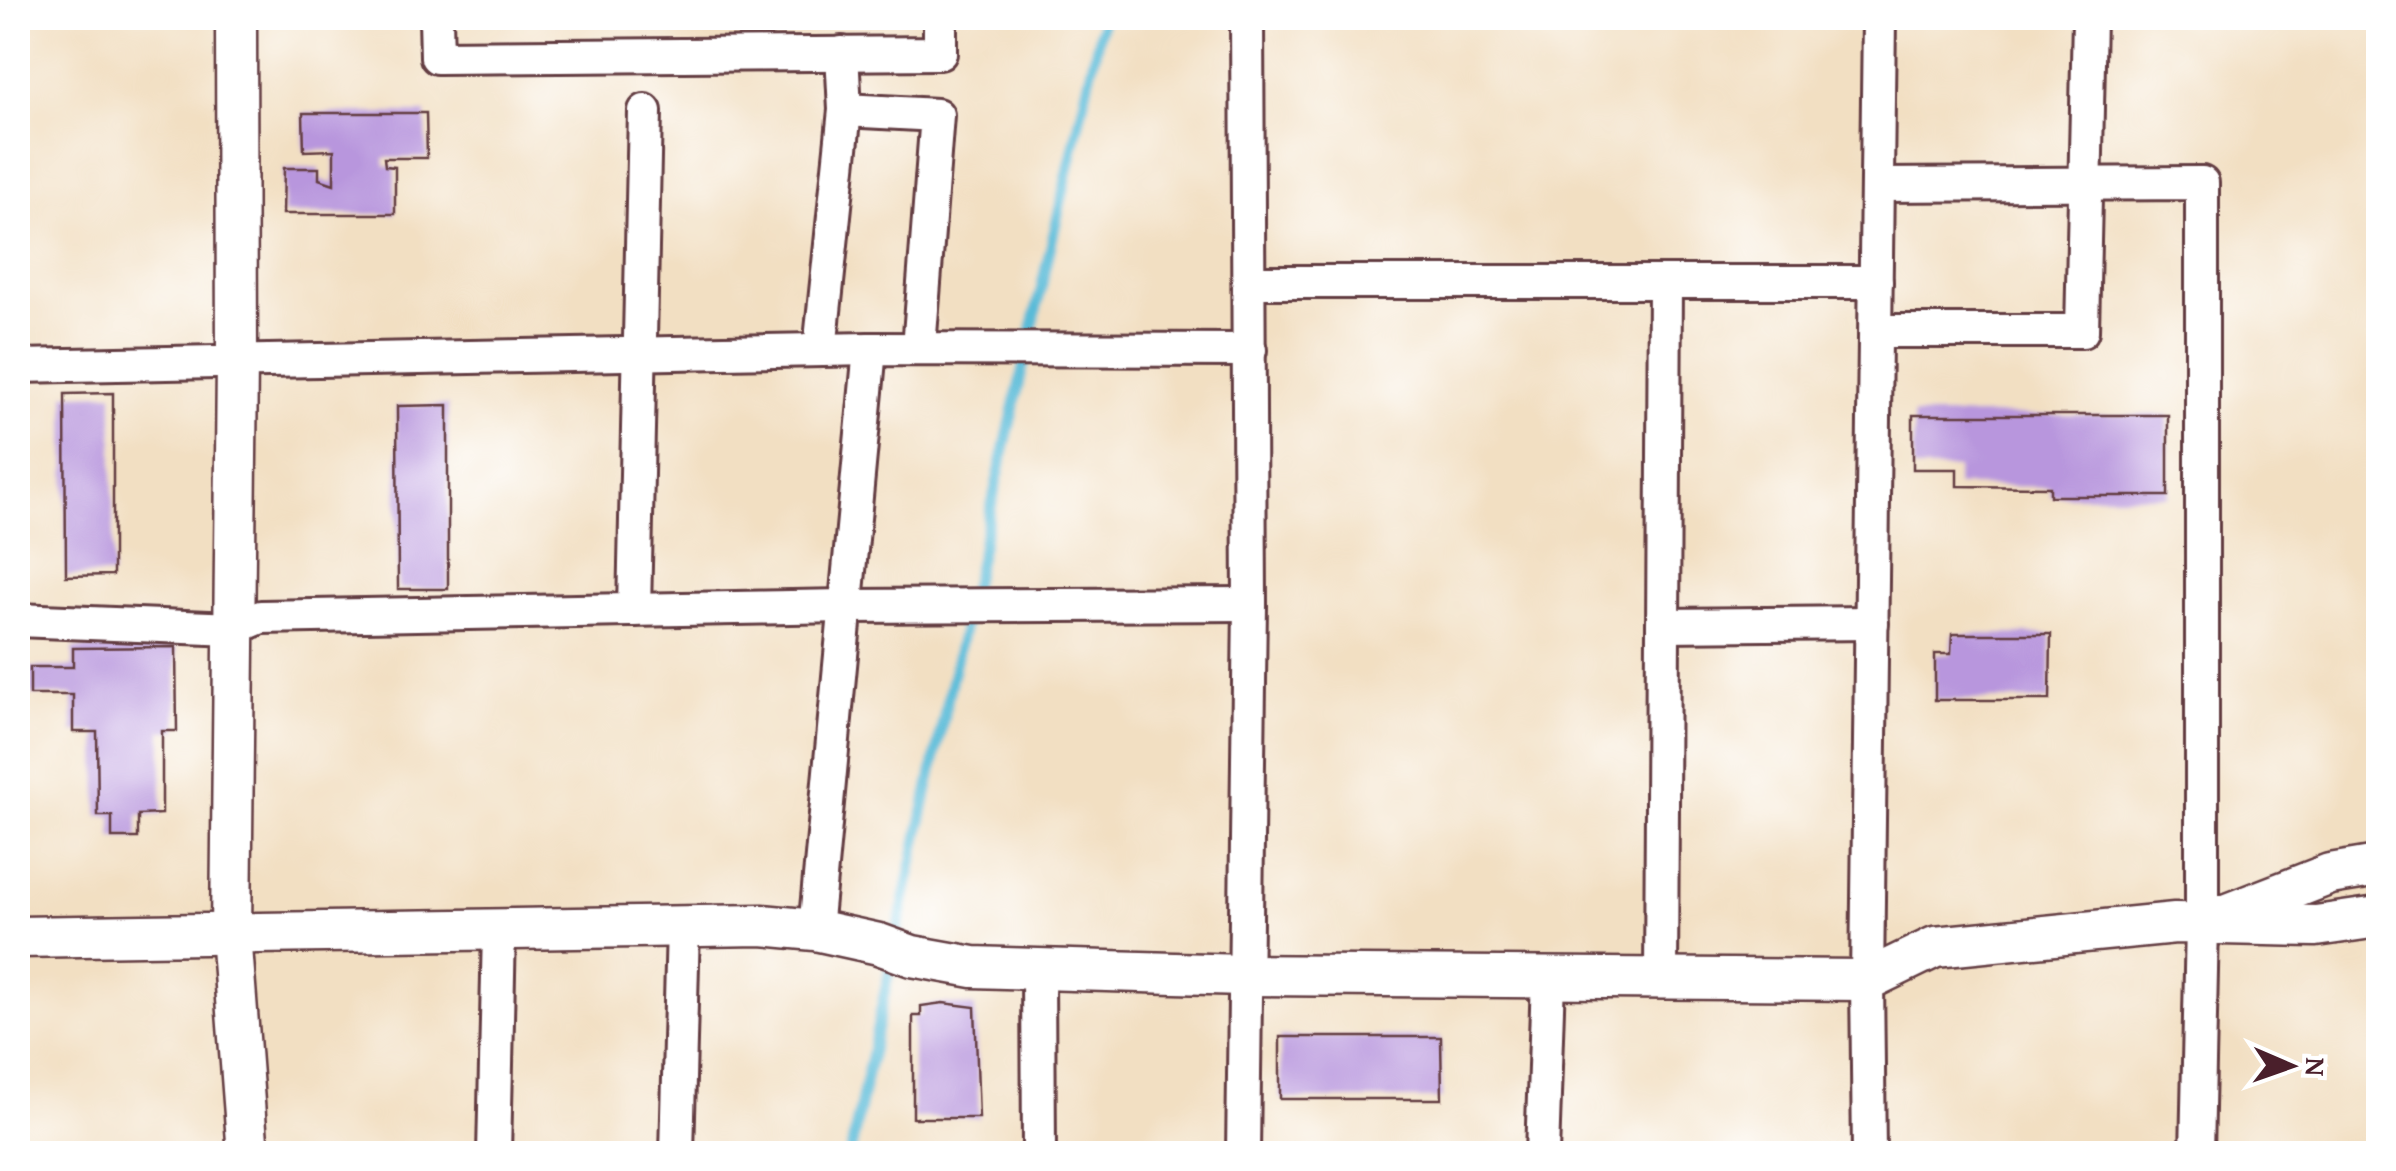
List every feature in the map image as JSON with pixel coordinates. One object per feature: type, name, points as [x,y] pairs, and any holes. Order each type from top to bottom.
[{"type":"street","points":[[236,18],[232,934],[248,1154]]},
{"type":"street","points":[[436,18],[437,58],[940,53],[940,18]]},
{"type":"street","points":[[1243,1154],[1250,604],[1247,18]]},
{"type":"street","points":[[1869,1154],[1867,980],[1879,18]]},
{"type":"street","points":[[1876,331],[2082,331],[2089,18]]},
{"type":"street","points":[[820,350],[844,110],[842,53]]},
{"type":"street","points":[[844,110],[938,115],[919,348]]},
{"type":"street","points":[[634,610],[645,111]]},
{"type":"street","points":[[1877,185],[2202,183],[2202,924],[2197,1154]]},
{"type":"street","points":[[1249,282],[1876,282]]},
{"type":"street","points":[[1661,980],[1665,282]]},
{"type":"street","points":[[18,366],[870,348],[1250,350]]},
{"type":"street","points":[[815,930],[870,348]]},
{"type":"street","points":[[18,620],[233,629],[261,618],[846,606],[1250,604]]},
{"type":"street","points":[[1663,625],[1872,623]]},
{"type":"street","points":[[2202,924],[2330,874],[2378,866]]},
{"type":"street","points":[[18,937],[762,924],[815,930],[973,967],[1244,975],[1867,980],[1935,947],[2175,923],[2316,926],[2378,916]]},
{"type":"street","points":[[677,1154],[682,926]]},
{"type":"street","points":[[494,1154],[499,930]]},
{"type":"street","points":[[1038,970],[1038,1154]]},
{"type":"street","points":[[1542,1154],[1548,979]]},
{"type":"building","points":[[303,113],[426,113],[427,158],[384,158],[385,166],[395,167],[395,214],[283,214],[284,168],[319,168],[319,179],[334,184],[334,150],[304,151]]},
{"type":"building","points":[[113,393],[113,575],[66,576],[65,394]]},
{"type":"building","points":[[448,405],[448,589],[398,589],[397,406]]},
{"type":"building","points":[[1913,415],[2168,415],[2168,496],[2050,496],[2050,487],[1957,486],[1957,469],[1913,469]]},
{"type":"building","points":[[1952,634],[2051,634],[2050,700],[1935,700],[1935,654],[1951,654]]},
{"type":"building","points":[[176,647],[177,731],[162,731],[162,814],[138,815],[138,838],[112,838],[112,816],[98,816],[97,732],[73,732],[73,695],[30,695],[30,667],[73,667],[73,648]]},
{"type":"building","points":[[943,1003],[975,1007],[979,1118],[913,1118],[913,1016],[921,1016],[921,1006]]},
{"type":"building","points":[[1280,1037],[1441,1037],[1442,1099],[1280,1099]]},
{"type":"waterway","points":[[850,1154],[952,678],[1103,18]]}]
